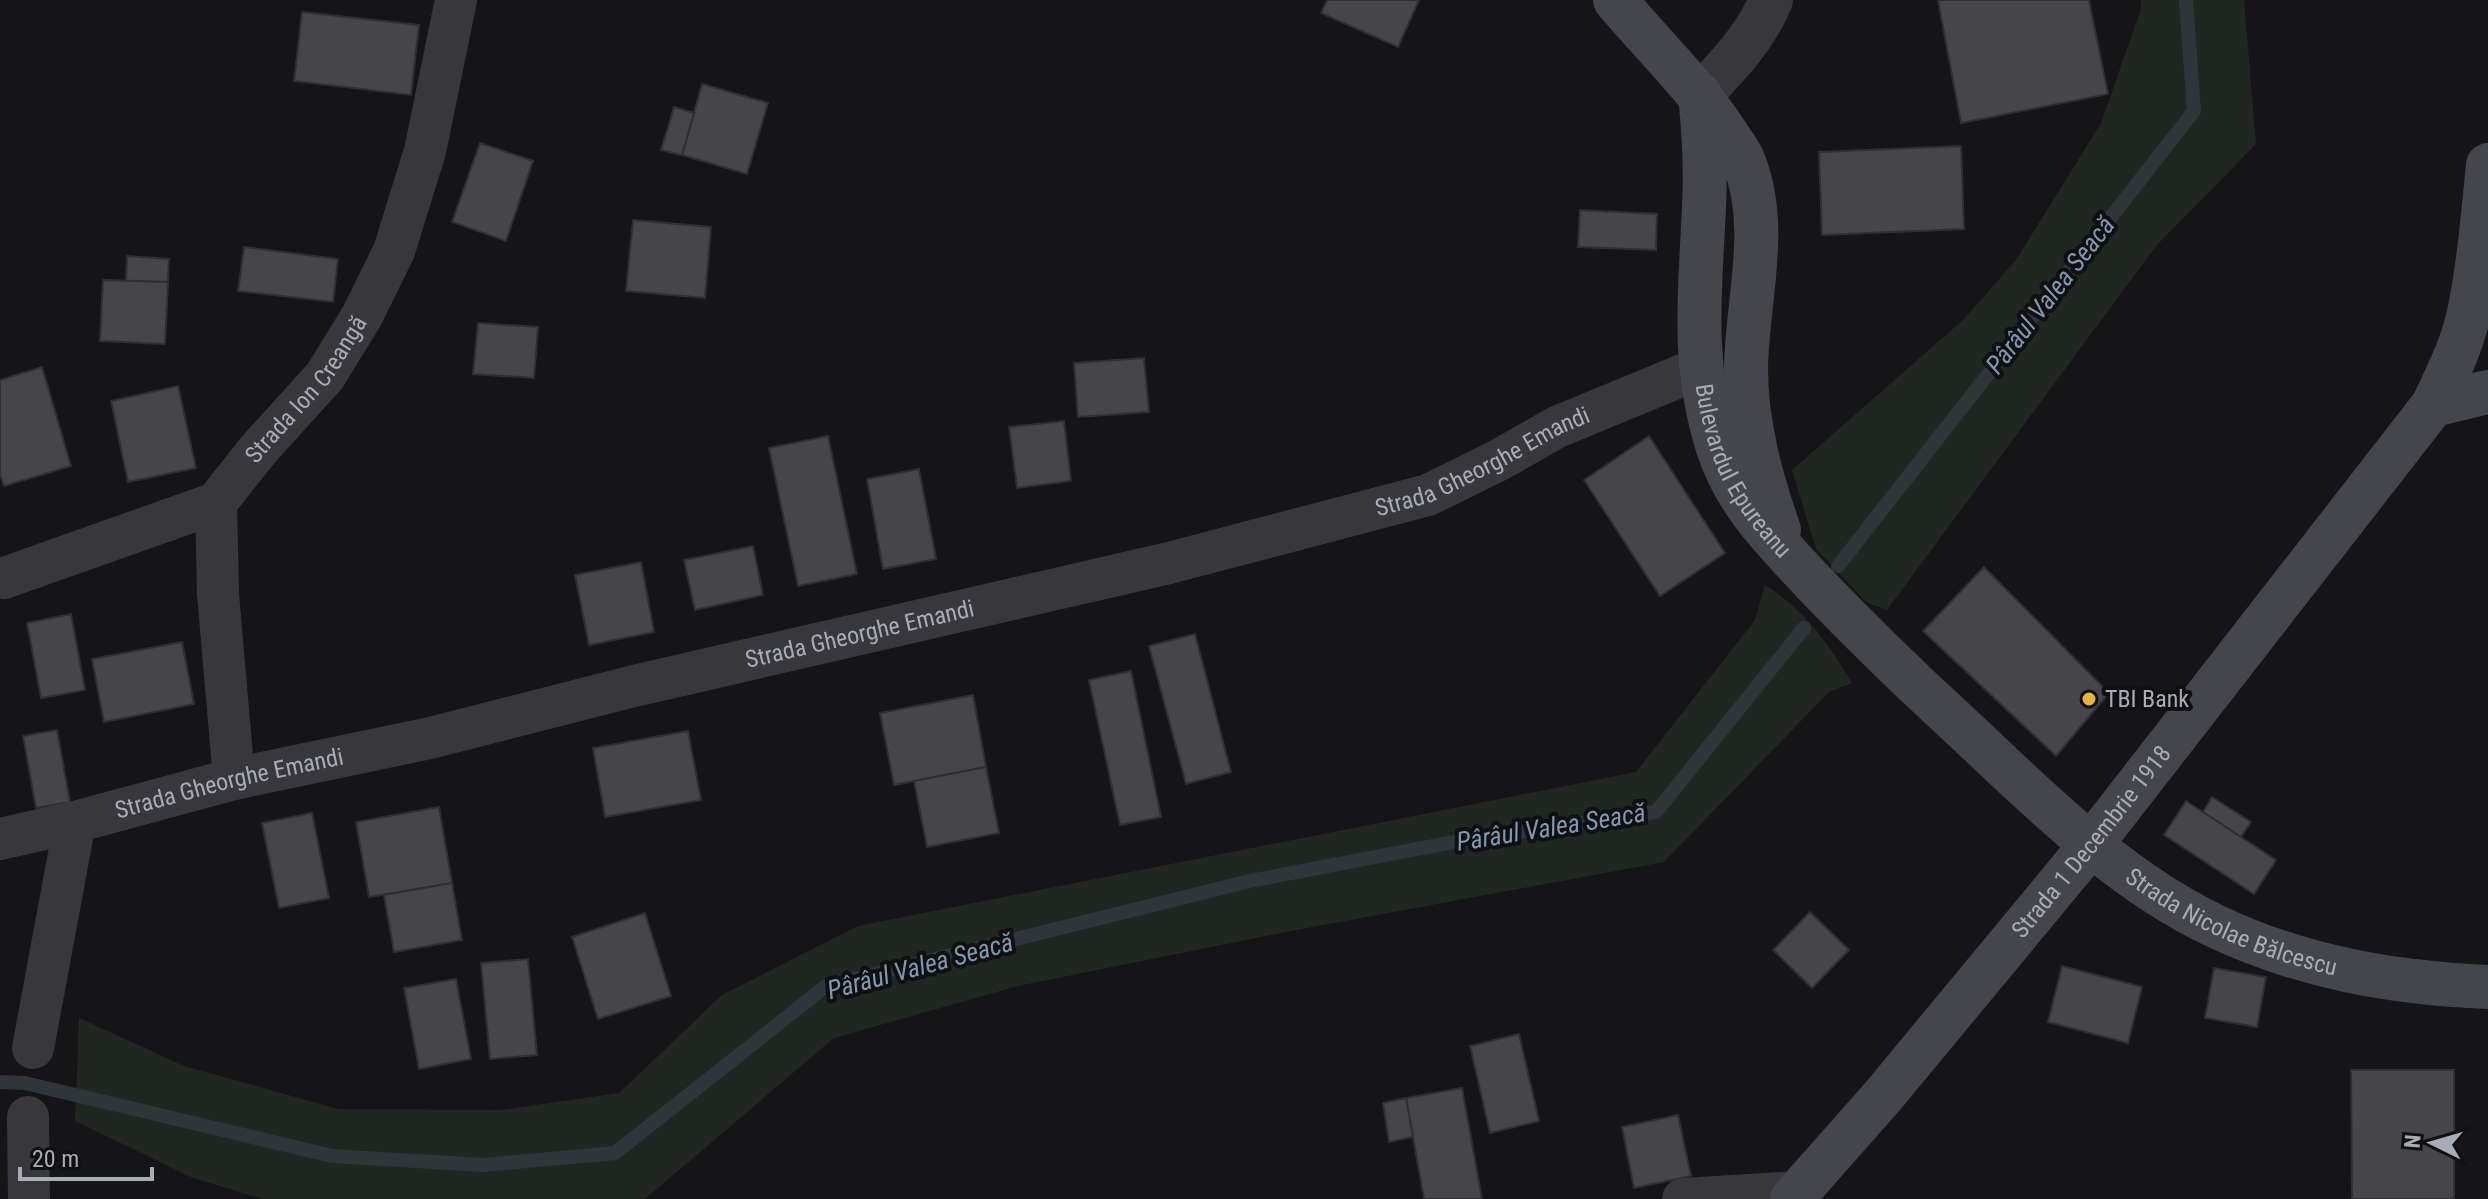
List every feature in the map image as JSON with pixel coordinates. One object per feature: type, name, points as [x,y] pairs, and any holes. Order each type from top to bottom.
[{"type":"main road","name":"Bulevardul Epureanu","points":[[1615,0],[1700,95],[1743,160],[1754,195],[1757,232],[1746,370],[1750,418],[1757,461],[1788,555]]},
{"type":"main road","name":"Bulevardul Epureanu","points":[[1700,95],[1705,168],[1697,313],[1700,368],[1718,446],[1732,485],[1788,555]]},
{"type":"main road","name":"Strada 1 Decembrie 1918","points":[[1795,1196],[1883,1096],[2090,846],[2433,405],[2455,359],[2468,315],[2477,269],[2488,165]]},
{"type":"main road","points":[[2433,405],[2488,392]]},
{"type":"main road","name":"Strada Nicolae Bălcescu","points":[[1788,555],[1872,645],[2090,846],[2165,898],[2214,926],[2270,949],[2342,971],[2410,981],[2488,987]]},
{"type":"street","name":"Strada Ion Creangă","points":[[216,503],[258,450],[325,376],[362,316],[394,251],[425,151],[456,0]]},
{"type":"street","points":[[1700,95],[1729,65],[1764,17],[1771,0]]},
{"type":"street","name":"Strada Gheorghe Emandi","points":[[0,839],[234,779],[430,738],[648,683],[1169,563],[1428,495],[1557,427],[1700,368]]},
{"type":"street","points":[[4,578],[216,503],[218,594],[234,779]]},
{"type":"street","points":[[33,1048],[75,822]]},
{"type":"street","points":[[28,1117],[29,1199]]},
{"type":"street","points":[[1683,1199],[1795,1196]]},
{"type":"shaded area","points":[[2141,0],[2244,0],[2256,144],[2156,246],[1887,610],[1867,603],[1816,549],[1792,470],[1963,320],[2016,260],[2101,123],[2141,9]]},
{"type":"shaded area","points":[[1765,585],[1792,605],[1814,628],[1852,683],[1829,692],[1664,862],[1291,931],[1018,986],[834,1038],[645,1199],[263,1199],[193,1178],[75,1121],[79,1018],[184,1066],[338,1109],[501,1110],[619,1093],[722,995],[858,926],[1636,772],[1755,620]]},
{"type":"building","points":[[1327,0],[1419,0],[1398,47],[1321,13]]},
{"type":"building","points":[[1938,0],[2089,0],[2108,94],[1961,123]]},
{"type":"building","points":[[302,12],[419,25],[411,95],[294,81]]},
{"type":"building","points":[[702,84],[768,103],[747,174],[682,155]]},
{"type":"building","points":[[674,107],[694,113],[682,155],[661,150]]},
{"type":"building","points":[[480,143],[533,161],[506,241],[452,222]]},
{"type":"building","points":[[1961,146],[1964,229],[1822,235],[1819,152]]},
{"type":"building","points":[[1580,210],[1657,214],[1656,250],[1578,247]]},
{"type":"building","points":[[633,220],[711,227],[705,298],[626,291]]},
{"type":"building","points":[[244,247],[338,259],[333,302],[238,291]]},
{"type":"building","points":[[127,256],[169,259],[168,282],[126,281]]},
{"type":"building","points":[[103,280],[168,282],[165,344],[100,341]]},
{"type":"building","points":[[478,323],[538,327],[534,378],[473,374]]},
{"type":"building","points":[[1144,358],[1149,412],[1078,417],[1074,363]]},
{"type":"building","points":[[42,367],[71,466],[4,486],[0,474],[0,380]]},
{"type":"building","points":[[178,386],[196,468],[128,482],[111,401]]},
{"type":"building","points":[[1064,421],[1071,481],[1017,488],[1009,427]]},
{"type":"building","points":[[828,436],[857,574],[798,586],[769,448]]},
{"type":"building","points":[[1649,436],[1725,553],[1660,596],[1584,480]]},
{"type":"building","points":[[919,469],[936,559],[883,569],[867,479]]},
{"type":"building","points":[[753,546],[763,595],[695,610],[684,560]]},
{"type":"building","points":[[641,562],[654,632],[589,645],[575,575]]},
{"type":"building","points":[[1984,567],[2109,693],[2056,756],[1923,631]]},
{"type":"building","points":[[71,614],[85,690],[41,698],[27,623]]},
{"type":"building","points":[[1195,634],[1231,772],[1186,784],[1149,646]]},
{"type":"building","points":[[182,642],[194,704],[104,722],[92,659]]},
{"type":"building","points":[[1131,671],[1161,817],[1120,825],[1089,680]]},
{"type":"building","points":[[973,695],[986,767],[894,785],[880,713]]},
{"type":"building","points":[[57,730],[70,802],[36,808],[23,736]]},
{"type":"building","points":[[688,731],[701,800],[605,817],[593,748]]},
{"type":"building","points":[[986,767],[999,833],[927,847],[914,781]]},
{"type":"building","points":[[2212,797],[2251,822],[2241,837],[2203,812]]},
{"type":"building","points":[[2186,801],[2276,860],[2254,894],[2164,835]]},
{"type":"building","points":[[439,807],[452,883],[369,897],[356,822]]},
{"type":"building","points":[[312,813],[329,898],[279,908],[262,823]]},
{"type":"building","points":[[452,883],[462,940],[394,952],[384,895]]},
{"type":"building","points":[[1810,912],[1849,950],[1812,988],[1773,950]]},
{"type":"building","points":[[645,913],[671,996],[598,1019],[572,937]]},
{"type":"building","points":[[528,959],[537,1055],[490,1059],[481,963]]},
{"type":"building","points":[[2062,966],[2142,987],[2128,1043],[2048,1022]]},
{"type":"building","points":[[2214,968],[2266,977],[2257,1027],[2205,1018]]},
{"type":"building","points":[[456,979],[471,1059],[419,1069],[404,988]]},
{"type":"building","points":[[1519,1034],[1539,1121],[1490,1133],[1470,1046]]},
{"type":"building","points":[[2351,1070],[2454,1070],[2454,1199],[2352,1199]]},
{"type":"building","points":[[1462,1088],[1482,1199],[1424,1199],[1406,1098]]},
{"type":"building","points":[[1406,1098],[1413,1137],[1389,1142],[1383,1103]]},
{"type":"building","points":[[1678,1115],[1691,1176],[1634,1188],[1622,1127]]},
{"type":"waterway","name":"Pârâul Valea Seacă","points":[[1838,566],[2194,111],[2186,0]]},
{"type":"waterway","name":"Pârâul Valea Seacă","points":[[0,1082],[25,1083],[332,1156],[483,1165],[615,1153],[826,986],[1250,881],[1464,840],[1656,812],[1804,628]]},
{"type":"place","name":"TBI Bank","points":[[2089,699]]}]
